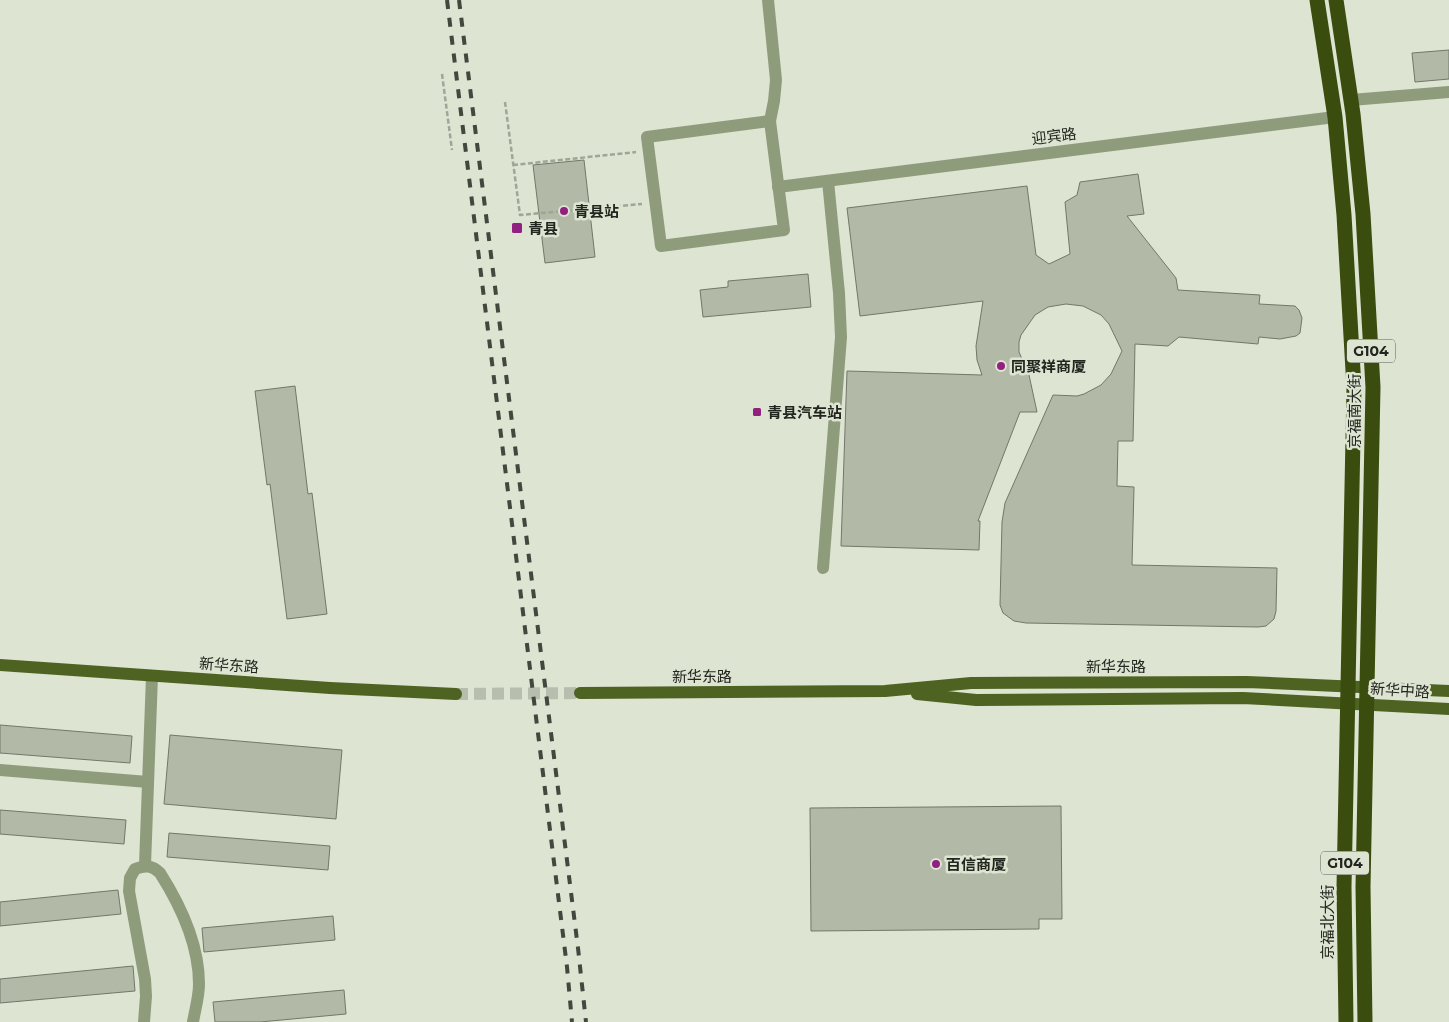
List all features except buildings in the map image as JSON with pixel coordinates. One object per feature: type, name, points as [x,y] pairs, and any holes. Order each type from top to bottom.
[{"type":"highway","name":"京福南大街","points":[[1317,0],[1335,117],[1349,272],[1354,388],[1348,703]]},
{"type":"highway","name":"京福南大街","points":[[1336,0],[1351,100],[1363,214],[1372,378],[1367,704]]},
{"type":"highway","name":"京福北大街","points":[[1346,1022],[1344,887],[1348,703]]},
{"type":"highway","name":"G104","points":[[1365,1022],[1363,888],[1367,704]]},
{"type":"main road","name":"新华东路","points":[[0,665],[330,688],[456,694]]},
{"type":"main road","name":"新华东路","points":[[580,693],[885,692],[971,684],[1247,682],[1348,686]]},
{"type":"main road","name":"新华中路","points":[[1348,686],[1449,691]]},
{"type":"main road","name":"新华东路","points":[[885,692],[976,700],[1243,698],[1348,703]]},
{"type":"main road","name":"新华中路","points":[[1348,703],[1449,709]]},
{"type":"street","points":[[768,0],[776,80],[770,121],[784,230],[661,246],[647,137],[770,121]]},
{"type":"street","points":[[1351,100],[1449,92]]},
{"type":"street","name":"迎宾路","points":[[778,188],[1335,117]]},
{"type":"street","points":[[823,568],[841,337],[839,294],[828,181]]},
{"type":"street","points":[[145,865],[152,676]]},
{"type":"street","points":[[0,770],[148,782]]},
{"type":"street","points":[[144,1022],[145,979],[129,891],[130,878],[135,869],[145,865],[155,868],[160,873],[187,922],[197,962],[199,985],[193,1022]]},
{"type":"path","points":[[442,74],[452,150]]},
{"type":"path","points":[[505,102],[520,214],[655,202]]},
{"type":"path","points":[[513,165],[648,151]]},
{"type":"tunnel","points":[[456,694],[580,693]]},
{"type":"railway","points":[[447,0],[567,967],[572,1022]]},
{"type":"railway","points":[[459,0],[586,1022]]},
{"type":"place","name":"青县站","points":[[564,211]]},
{"type":"place","name":"青县","points":[[517,228]]},
{"type":"place","name":"同聚祥商厦","points":[[1001,366]]},
{"type":"place","name":"青县汽车站","points":[[757,412]]},
{"type":"place","name":"百信商厦","points":[[936,864]]}]
